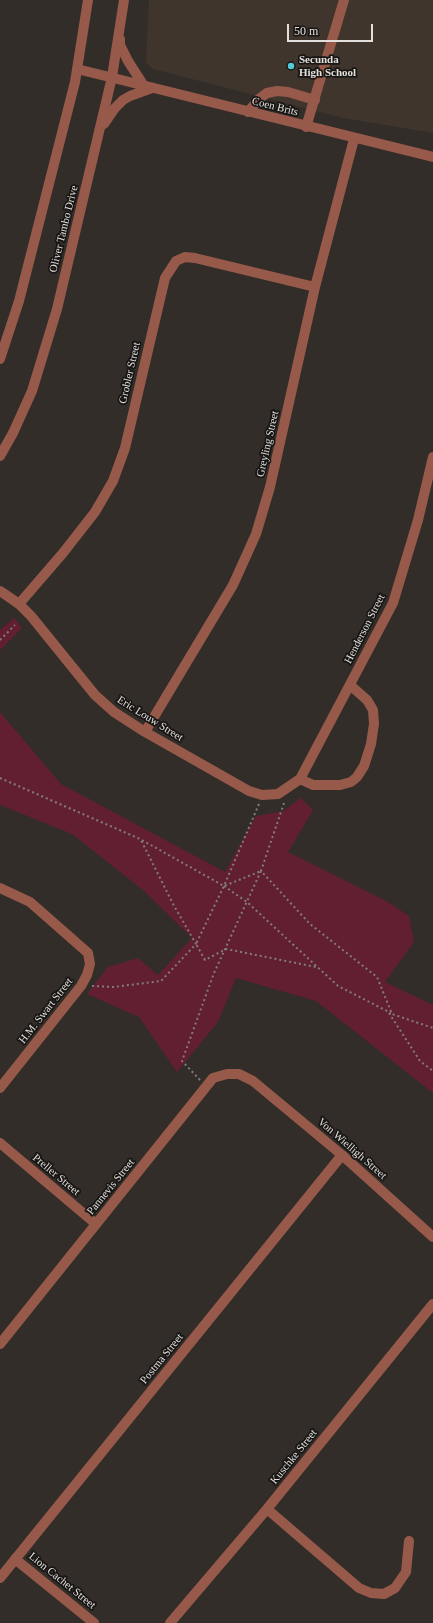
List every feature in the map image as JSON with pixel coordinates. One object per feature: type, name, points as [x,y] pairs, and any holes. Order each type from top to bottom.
[{"type":"street","points":[[0,359],[21,293],[77,69],[88,0]]},
{"type":"street","name":"Oliver Tambo Drive","points":[[0,456],[13,433],[32,391],[57,309],[112,78],[124,0]]},
{"type":"street","points":[[306,127],[344,0]]},
{"type":"street","points":[[100,129],[115,108],[123,100],[148,87],[132,69],[120,45],[120,27]]},
{"type":"street","name":"Coen Brits","points":[[77,69],[354,139],[433,157]]},
{"type":"street","points":[[248,112],[259,99],[268,93],[277,91],[288,92],[315,100]]},
{"type":"street","name":"Greyling Street","points":[[145,732],[233,585],[256,534],[270,487],[315,288],[354,139]]},
{"type":"street","name":"Grobler Street","points":[[19,604],[63,553],[94,512],[113,481],[125,448],[165,278],[176,261],[185,257],[195,258],[315,288]]},
{"type":"street","name":"Henderson Street","points":[[300,780],[393,603],[418,520],[433,457]]},
{"type":"street","name":"Eric Louw Street","points":[[0,591],[19,604],[31,616],[95,695],[114,712],[145,732],[249,791],[262,795],[278,794],[300,780]]},
{"type":"street","points":[[300,780],[313,785],[340,785],[352,782],[364,766],[371,744],[374,724],[373,710],[362,694],[350,685]]},
{"type":"street","name":"H.M. Swart Street","points":[[0,888],[30,902],[88,953],[90,964],[87,975],[81,986],[0,1088]]},
{"type":"street","name":"Pannevis Street","points":[[0,1344],[213,1078],[227,1074],[239,1074],[253,1081]]},
{"type":"street","name":"Von Wielligh Street","points":[[253,1081],[342,1155],[433,1237]]},
{"type":"street","name":"Preller Street","points":[[0,1144],[96,1224]]},
{"type":"street","name":"Postma Street","points":[[0,1578],[342,1155]]},
{"type":"street","name":"Kuschke Street","points":[[170,1623],[430,1315],[433,1304]]},
{"type":"street","points":[[267,1509],[359,1588],[371,1593],[384,1594],[395,1588],[406,1572],[409,1541]]},
{"type":"street","name":"Lion Cachet Street","points":[[15,1558],[94,1623]]},
{"type":"path","points":[[0,640],[15,626]]},
{"type":"path","points":[[0,778],[140,839],[224,886],[247,902],[338,986],[392,1014],[433,1028]]},
{"type":"path","points":[[206,1087],[182,1061],[214,973],[261,871],[289,788]]},
{"type":"path","points":[[81,986],[114,987],[161,980],[196,944],[224,886],[262,795]]},
{"type":"path","points":[[140,839],[173,904],[205,960],[226,948],[316,967]]},
{"type":"path","points":[[224,886],[261,871]]},
{"type":"path","points":[[261,871],[310,924],[377,977],[392,1014]]},
{"type":"path","points":[[388,1012],[420,1061],[433,1071]]},
{"type":"shaded area","name":"Secunda High School","points":[[149,0],[433,0],[433,133],[343,118],[153,69],[146,62]]},
{"type":"shaded area","points":[[14,618],[22,628],[0,650],[0,630]]},
{"type":"shaded area","points":[[0,712],[61,784],[225,872],[256,816],[283,811],[301,798],[313,810],[288,852],[388,902],[409,916],[414,942],[385,982],[433,1005],[433,1093],[316,1001],[236,978],[218,1022],[177,1072],[139,1017],[87,994],[108,967],[138,958],[158,975],[192,938],[143,890],[72,834],[0,805]]},
{"type":"place","name":"Secunda High School","points":[[291,66]]}]
